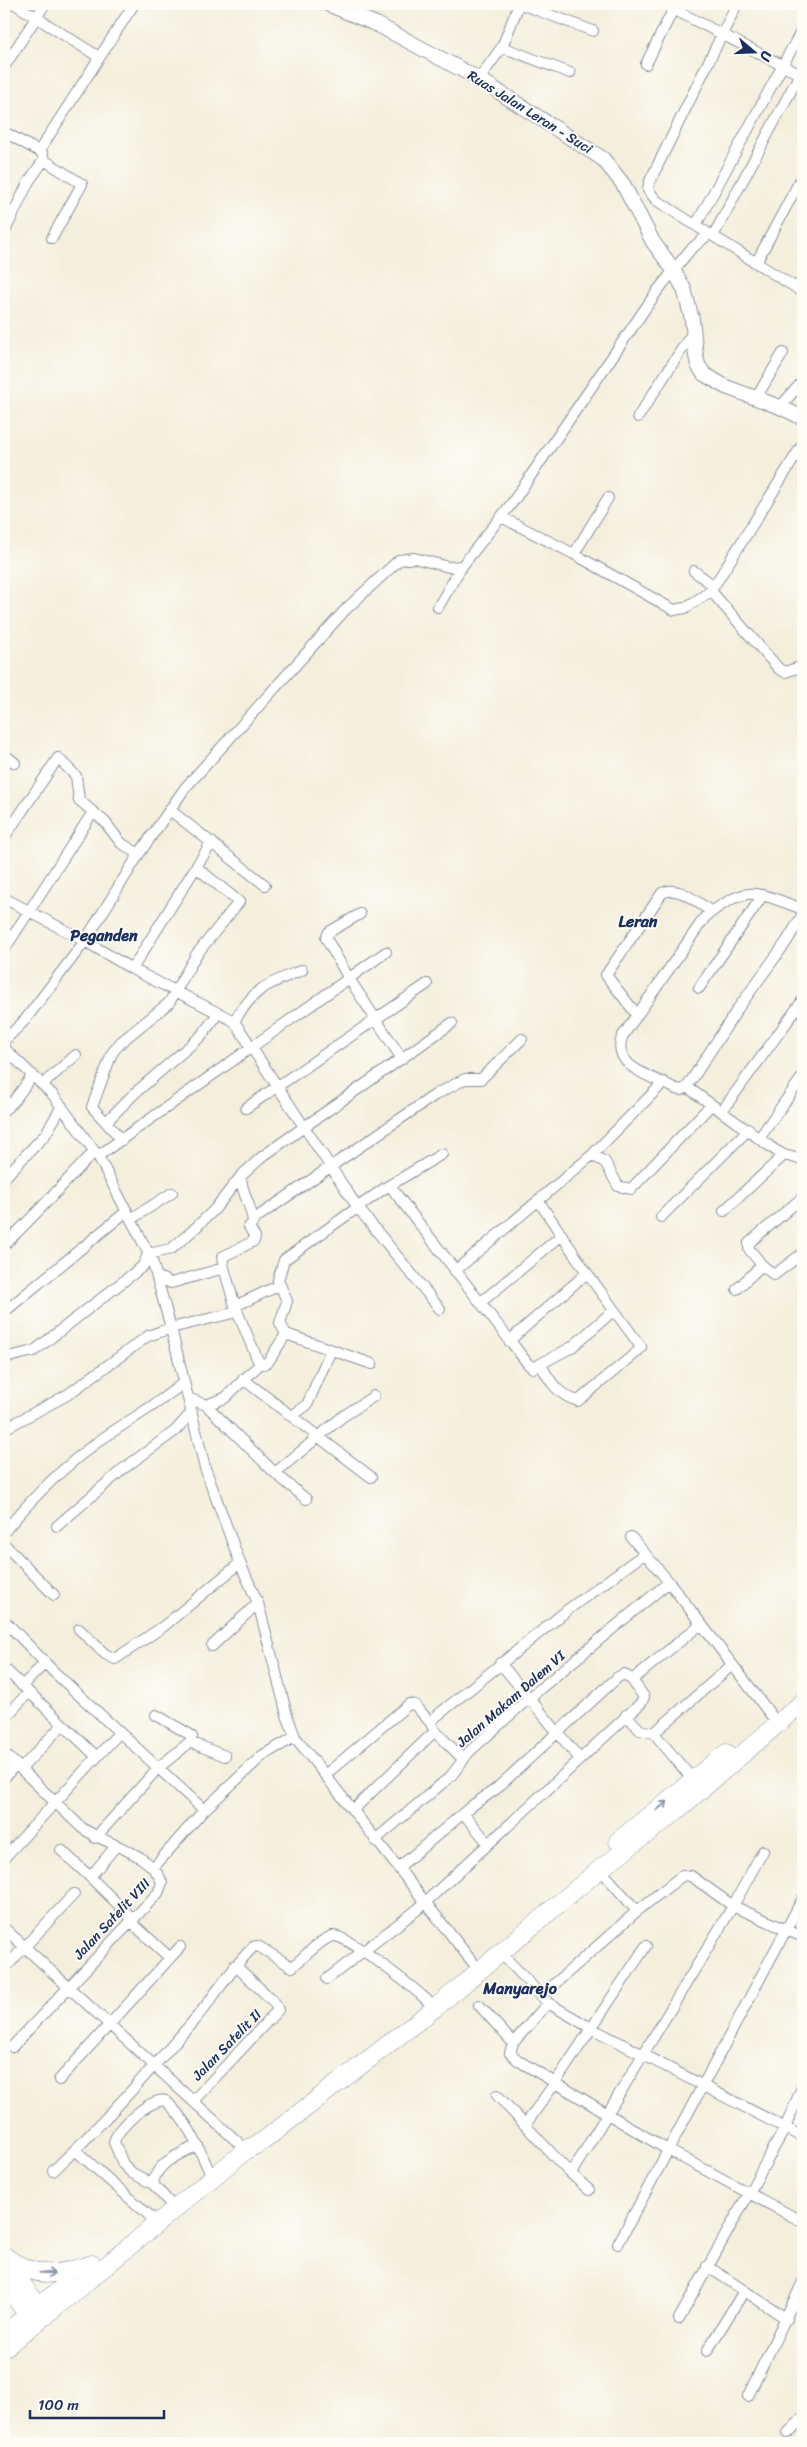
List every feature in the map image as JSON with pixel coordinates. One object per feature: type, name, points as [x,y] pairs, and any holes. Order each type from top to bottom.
[{"type":"highway","points":[[4,2348],[92,2264],[168,2201],[210,2173],[326,2079],[429,2002],[593,1861],[803,1690]]},
{"type":"highway","points":[[4,2334],[37,2315],[246,2150],[263,2141],[435,2008],[507,1958],[673,1814],[800,1709]]},
{"type":"highway","points":[[4,2256],[36,2273],[63,2273],[92,2264]]},
{"type":"highway","points":[[4,2260],[37,2315]]},
{"type":"highway","points":[[4,2284],[37,2315]]},
{"type":"main road","name":"Ruas Jalan Leran - Suci","points":[[328,4],[378,25],[479,79],[603,159],[623,184],[653,242],[673,269],[684,289],[689,303],[698,365],[704,374],[726,387],[780,407],[803,418]]},
{"type":"street","points":[[15,4],[99,58]]},
{"type":"street","points":[[4,67],[45,4]]},
{"type":"street","points":[[6,230],[42,156],[99,58],[134,4]]},
{"type":"street","points":[[479,79],[502,47],[520,4],[593,31]]},
{"type":"street","points":[[737,4],[649,183],[648,190],[656,200],[800,290],[803,278]]},
{"type":"street","points":[[438,607],[462,566],[501,517],[673,269],[711,235],[801,75],[723,33],[673,10],[646,64]]},
{"type":"street","points":[[696,225],[785,66],[803,28]]},
{"type":"street","points":[[502,47],[570,74]]},
{"type":"street","points":[[4,134],[6,133],[42,156],[82,184],[52,238]]},
{"type":"street","points":[[756,263],[803,174]]},
{"type":"street","points":[[638,417],[693,332]]},
{"type":"street","points":[[756,398],[783,353]]},
{"type":"street","points":[[780,407],[803,381]]},
{"type":"street","points":[[501,517],[574,554],[674,610],[685,608],[713,589],[802,449]]},
{"type":"street","points":[[574,554],[608,498]]},
{"type":"street","points":[[4,1041],[26,1020],[85,941],[139,854],[185,788],[346,609],[394,562],[414,558],[450,567],[462,566]]},
{"type":"street","points":[[694,571],[713,589],[779,669],[785,672],[803,666]]},
{"type":"street","points":[[4,754],[15,763]]},
{"type":"street","points":[[4,838],[58,758],[76,776],[79,800],[105,822],[121,843],[139,854]]},
{"type":"street","points":[[170,810],[265,885]]},
{"type":"street","points":[[4,950],[28,910],[93,812]]},
{"type":"street","points":[[132,969],[212,842]]},
{"type":"street","points":[[122,1140],[92,1107],[112,1053],[121,1042],[167,1005],[196,955],[239,903],[196,867]]},
{"type":"street","points":[[637,1015],[606,975],[662,893],[669,889],[677,890],[712,912]]},
{"type":"street","points":[[803,909],[752,892],[744,894],[712,912],[700,923],[622,1037],[620,1055],[631,1067],[679,1090],[687,1087],[739,1007],[787,941],[803,914]]},
{"type":"street","points":[[699,988],[763,895]]},
{"type":"street","points":[[4,898],[85,941],[132,969],[234,1021],[279,1086],[304,1128],[358,1208],[440,1308]]},
{"type":"street","points":[[360,914],[326,936],[348,978],[402,1058]]},
{"type":"street","points":[[4,1245],[27,1224],[46,1200],[96,1154],[122,1140],[386,952]]},
{"type":"street","points":[[234,1021],[247,1002],[263,987],[302,970]]},
{"type":"street","points":[[246,1108],[427,984]]},
{"type":"street","points":[[722,1112],[803,1000]]},
{"type":"street","points":[[106,1122],[200,1037],[218,1014]]},
{"type":"street","points":[[148,1254],[171,1248],[214,1210],[242,1176],[263,1156],[452,1023]]},
{"type":"street","points":[[260,1364],[236,1309],[222,1257],[255,1240],[250,1227],[253,1220],[435,1095],[465,1079],[481,1079],[522,1039]]},
{"type":"street","points":[[4,1048],[43,1084],[62,1106],[96,1154],[129,1215],[158,1277],[206,1468],[240,1563],[258,1603],[287,1715],[295,1737],[474,1964]]},
{"type":"street","points":[[43,1084],[76,1055]]},
{"type":"street","points":[[4,1110],[13,1102],[33,1075]]},
{"type":"street","points":[[760,1137],[803,1076]]},
{"type":"street","points":[[455,1271],[592,1155],[664,1082]]},
{"type":"street","points":[[687,1087],[784,1155],[802,1157]]},
{"type":"street","points":[[592,1155],[604,1162],[618,1186],[624,1189],[631,1189],[711,1105]]},
{"type":"street","points":[[4,1178],[45,1135],[62,1106]]},
{"type":"street","points":[[661,1217],[749,1129]]},
{"type":"street","points":[[372,1364],[286,1334],[280,1323],[287,1302],[278,1276],[284,1260],[390,1186],[442,1154]]},
{"type":"street","points":[[724,1210],[784,1155]]},
{"type":"street","points":[[242,1176],[242,1190],[253,1220]]},
{"type":"street","points":[[390,1186],[531,1367],[541,1365],[572,1348],[614,1310]]},
{"type":"street","points":[[4,1312],[129,1215],[172,1193]]},
{"type":"street","points":[[803,1197],[749,1244],[749,1249],[762,1265],[774,1275],[803,1253]]},
{"type":"street","points":[[538,1200],[641,1348],[580,1400],[567,1396],[553,1387],[541,1365]]},
{"type":"street","points":[[480,1303],[562,1235]]},
{"type":"street","points":[[4,1358],[34,1351],[143,1266],[148,1254]]},
{"type":"street","points":[[738,1289],[762,1265]]},
{"type":"street","points":[[158,1277],[171,1283],[224,1268]]},
{"type":"street","points":[[510,1341],[587,1273]]},
{"type":"street","points":[[4,1429],[67,1395],[144,1339],[171,1328],[236,1309],[280,1285]]},
{"type":"street","points":[[206,1404],[230,1395],[260,1364],[268,1362],[286,1334]]},
{"type":"street","points":[[292,1416],[307,1405],[331,1350]]},
{"type":"street","points":[[244,1379],[371,1477]]},
{"type":"street","points":[[4,1532],[61,1471],[99,1441],[165,1399],[184,1382]]},
{"type":"street","points":[[276,1473],[319,1435],[374,1396]]},
{"type":"street","points":[[188,1398],[206,1404],[276,1473],[306,1499]]},
{"type":"street","points":[[57,1526],[123,1469],[175,1431],[192,1412]]},
{"type":"street","points":[[631,1537],[669,1582],[771,1715]]},
{"type":"street","points":[[4,1544],[54,1595]]},
{"type":"street","points":[[353,1810],[432,1727],[500,1664],[570,1608],[644,1554]]},
{"type":"street","points":[[79,1629],[106,1654],[115,1659],[164,1626],[240,1563]]},
{"type":"street","name":"Jalan Makam Dalem VI","points":[[375,1840],[451,1776],[463,1760],[530,1698],[669,1582]]},
{"type":"street","points":[[212,1646],[258,1603]]},
{"type":"street","points":[[632,1680],[701,1624]]},
{"type":"street","points":[[6,1626],[204,1810]]},
{"type":"street","points":[[4,1719],[45,1663]]},
{"type":"street","points":[[500,1664],[579,1758]]},
{"type":"street","points":[[654,1733],[732,1665]]},
{"type":"street","points":[[4,1668],[62,1725],[97,1756]]},
{"type":"street","points":[[327,1979],[425,1902],[644,1699],[632,1680],[622,1674],[513,1774],[398,1868]]},
{"type":"street","points":[[325,1775],[409,1704],[415,1705],[432,1727],[463,1760]]},
{"type":"street","points":[[626,1715],[640,1730],[654,1733],[693,1780]]},
{"type":"street","points":[[95,1838],[158,1768],[190,1742],[192,1737],[189,1734],[156,1716]]},
{"type":"street","points":[[4,1778],[62,1725]]},
{"type":"street","points":[[4,1858],[54,1801],[119,1733]]},
{"type":"street","points":[[4,1753],[95,1838],[134,1854],[154,1867],[204,1810],[263,1755],[295,1737]]},
{"type":"street","points":[[190,1742],[225,1756]]},
{"type":"street","points":[[463,1813],[488,1843]]},
{"type":"street","points":[[90,1877],[116,1846]]},
{"type":"street","points":[[61,1850],[170,1958]]},
{"type":"street","points":[[572,2172],[608,2115],[763,1851]]},
{"type":"street","name":"Jalan Satelit VIII","points":[[12,2047],[162,1887],[160,1875],[154,1867]]},
{"type":"street","points":[[604,1875],[637,1911]]},
{"type":"street","points":[[803,1937],[732,1906],[691,1876],[683,1875],[637,1911],[545,1999],[513,2043],[511,2054],[519,2062],[668,2150],[803,2222]]},
{"type":"street","points":[[4,1969],[74,1894]]},
{"type":"street","points":[[618,2244],[803,1898]]},
{"type":"street","points":[[4,1928],[242,2146]]},
{"type":"street","points":[[53,2170],[75,2150],[155,2065],[208,2002],[235,1965],[255,1946],[292,1967],[328,1938],[335,1936],[362,1951],[429,2002]]},
{"type":"street","points":[[525,2125],[646,1946]]},
{"type":"street","points":[[59,2080],[180,1947]]},
{"type":"street","points":[[507,1958],[545,1999],[591,2028],[643,2053],[803,2137]]},
{"type":"street","name":"Jalan Satelit II","points":[[193,2101],[278,2010],[275,2003],[235,1965]]},
{"type":"street","points":[[478,2005],[513,2043]]},
{"type":"street","points":[[679,2319],[784,2128],[803,2085]]},
{"type":"street","points":[[497,2095],[567,2170],[572,2172],[589,2190]]},
{"type":"street","points":[[168,2201],[153,2184],[132,2174],[123,2164],[114,2142],[120,2130],[138,2113],[156,2101],[166,2101],[184,2120],[195,2136],[210,2173]]},
{"type":"street","points":[[153,2184],[158,2170],[172,2158],[198,2145]]},
{"type":"street","points":[[75,2150],[150,2216]]},
{"type":"street","points":[[707,2266],[787,2319]]},
{"type":"street","points":[[748,2396],[787,2319],[803,2282]]},
{"type":"street","points":[[708,2351],[744,2291]]},
{"type":"street","points":[[788,2433],[803,2418]]},
{"type":"district","name":"Leran","points":[[638,921]]},
{"type":"district","name":"Peganden","points":[[104,935]]},
{"type":"district","name":"Manyarejo","points":[[520,1988]]}]
